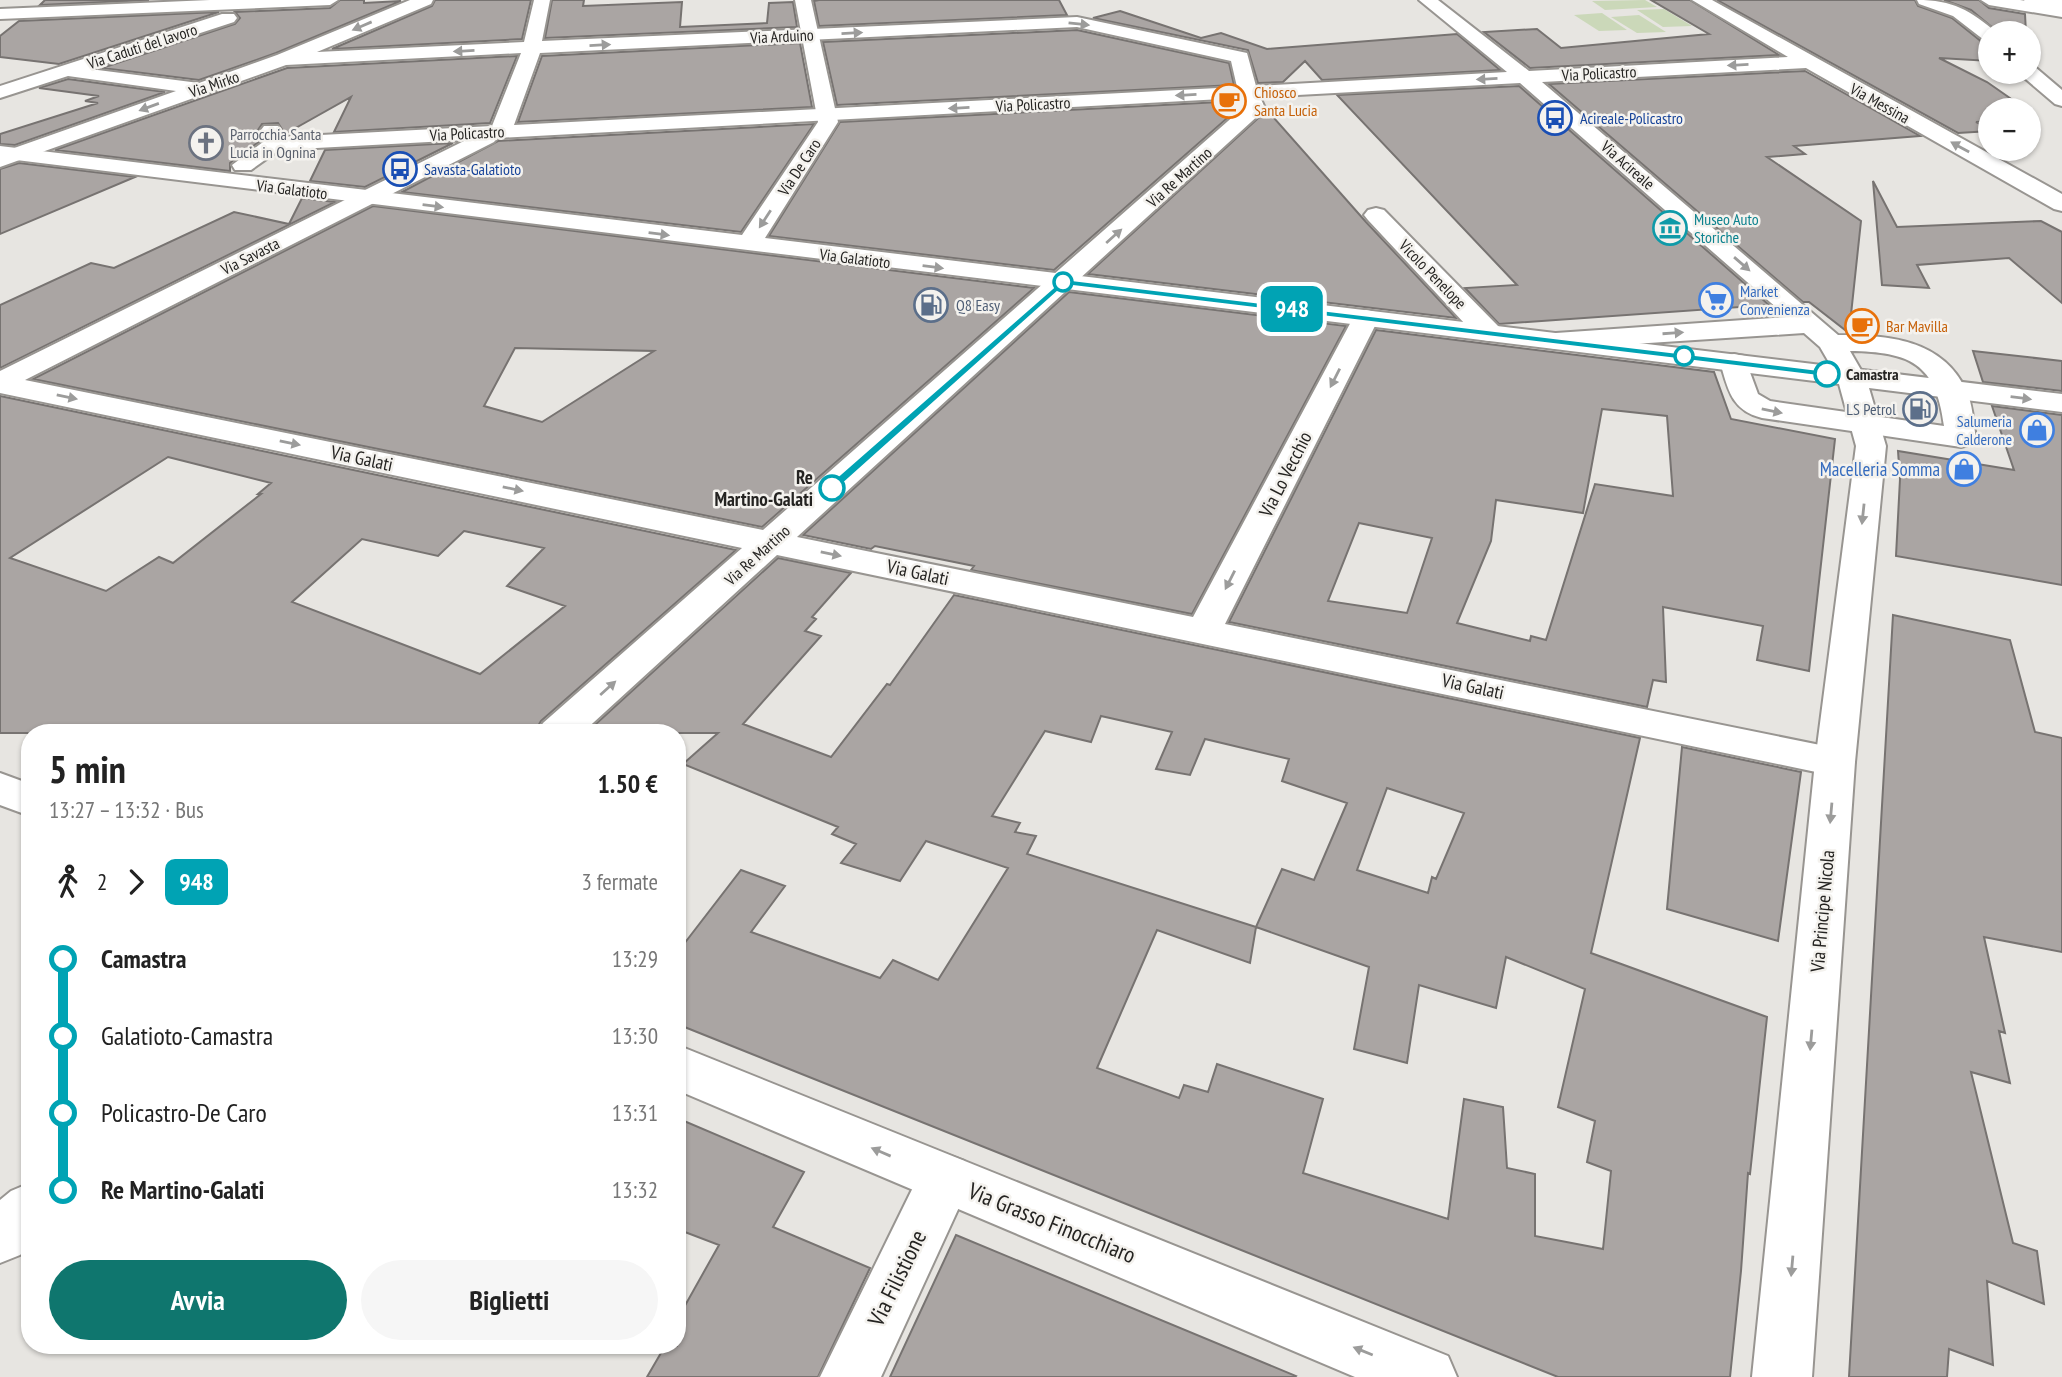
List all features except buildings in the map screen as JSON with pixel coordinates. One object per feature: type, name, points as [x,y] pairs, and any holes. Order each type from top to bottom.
[{"type":"street","points":[[0,14],[330,0]]},
{"type":"street","name":"Via Mirko","points":[[6,156],[284,59],[425,0]]},
{"type":"street","points":[[501,131],[532,48],[542,0]]},
{"type":"street","name":"Via De Caro","points":[[748,245],[828,122],[803,0]]},
{"type":"street","name":"Via Acireale","points":[[1427,0],[1525,77],[1822,334],[1851,377],[1868,435]]},
{"type":"street","name":"Via Messina","points":[[1700,0],[2062,204]]},
{"type":"street","points":[[1925,0],[1959,12],[1978,27]]},
{"type":"street","points":[[1989,0],[2062,12]]},
{"type":"street","points":[[2032,0],[2062,5]]},
{"type":"street","name":"Via Caduti del lavoro","points":[[0,92],[279,1]]},
{"type":"street","name":"Via Arduino","points":[[284,59],[1077,22],[1240,57],[1248,92]]},
{"type":"street","name":"Via Policastro","points":[[243,165],[272,137],[501,131],[1806,62]]},
{"type":"street","points":[[12,66],[201,88]]},
{"type":"street","points":[[2041,81],[2059,96]]},
{"type":"street","name":"Via Re Martino","points":[[567,724],[1255,108],[1248,92]]},
{"type":"street","name":"Via Savasta","points":[[0,383],[501,131]]},
{"type":"street","name":"Via Galatioto","points":[[6,156],[1966,391]]},
{"type":"street","name":"Vicolo Penelope","points":[[1376,215],[1489,333]]},
{"type":"street","name":"Via Lo Vecchio","points":[[1204,630],[1366,318]]},
{"type":"street","points":[[1556,341],[1822,334],[1897,345],[1936,367],[1966,391],[2062,403]]},
{"type":"street","points":[[1722,361],[1745,398],[1762,409],[1868,435],[1961,438],[1966,391]]},
{"type":"street","name":"Via Galati","points":[[0,383],[1835,762]]},
{"type":"street","name":"Via Principe Nicola","points":[[1782,1377],[1835,762],[1868,435]]},
{"type":"street","points":[[0,788],[21,796]]},
{"type":"street","name":"Via Grasso Finocchiaro","points":[[686,1071],[1427,1377]]},
{"type":"street","name":"Via Filistione","points":[[850,1377],[945,1179]]},
{"type":"street","points":[[0,1236],[21,1217]]},
{"type":"green space","points":[[1645,0],[1657,7],[1605,10],[1592,1]]},
{"type":"green space","points":[[1664,9],[1692,26],[1663,27],[1637,10]]},
{"type":"green space","points":[[1602,13],[1627,30],[1599,31],[1574,15]]},
{"type":"green space","points":[[1639,15],[1666,32],[1637,33],[1611,17]]},
{"type":"bus line","name":"948","points":[[832,488],[1063,282],[1827,374]]},
{"type":"place","name":"Chiosco Santa Lucia","points":[[1229,101]]},
{"type":"place","name":"Acireale-Policastro","points":[[1555,118]]},
{"type":"place","name":"Parrocchia Santa Lucia in Ognina","points":[[206,143]]},
{"type":"place","name":"Savasta-Galatioto","points":[[400,169]]},
{"type":"place","name":"Museo Auto Storiche","points":[[1670,228]]},
{"type":"place","name":"Market Convenienza","points":[[1716,300]]},
{"type":"place","name":"Q8 Easy","points":[[931,305]]},
{"type":"place","name":"Bar Mavilla","points":[[1862,326]]},
{"type":"place","name":"Camastra","points":[[1827,374]]},
{"type":"place","name":"LS Petrol","points":[[1920,409]]},
{"type":"place","name":"Salumeria Calderone","points":[[2037,430]]},
{"type":"place","name":"Macelleria Somma","points":[[1964,469]]},
{"type":"place","name":"Re Martino-Galati","points":[[832,488]]}]
